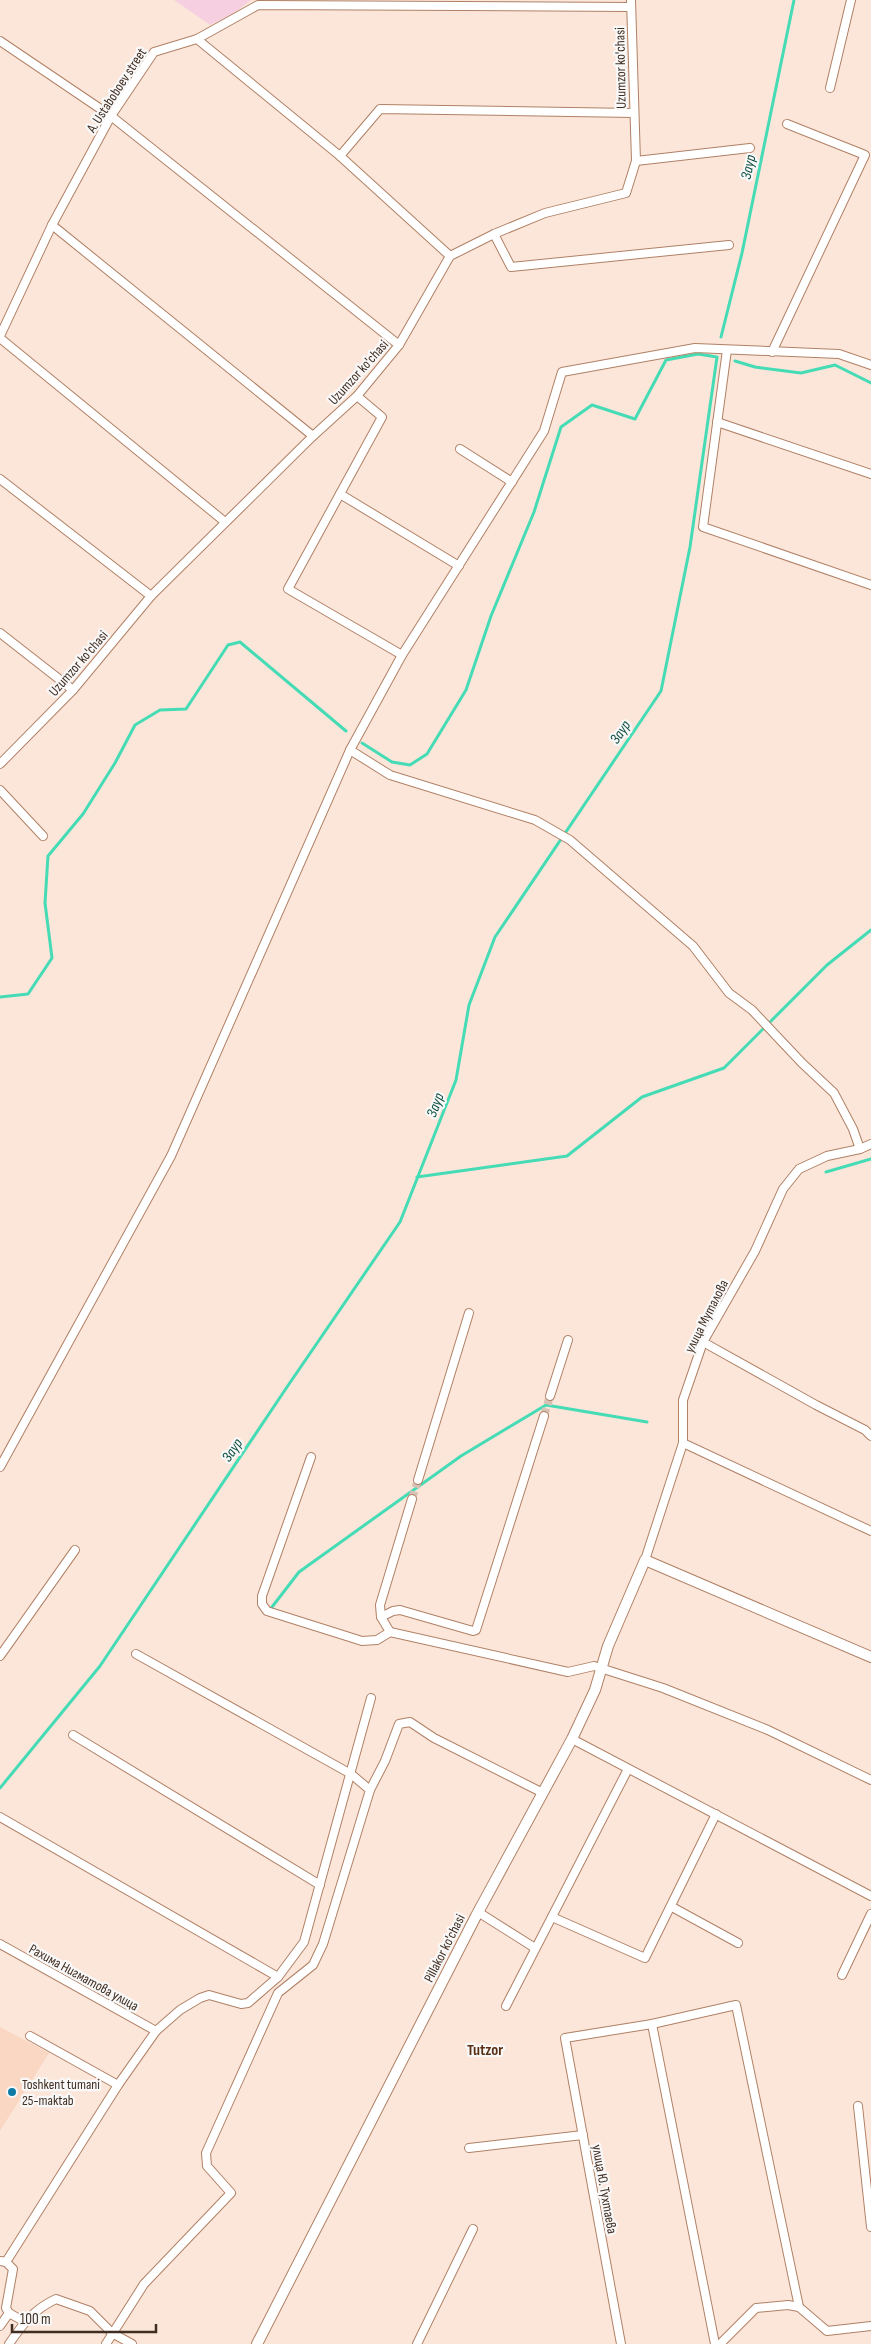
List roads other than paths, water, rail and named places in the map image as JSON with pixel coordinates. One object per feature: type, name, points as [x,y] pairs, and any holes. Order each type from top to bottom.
[{"type":"street","points":[[830,88],[851,0]]},
{"type":"street","name":"A. Ustaboboev street","points":[[0,337],[52,225],[111,116],[154,52],[197,39],[259,2],[631,3]]},
{"type":"street","name":"Uzumzor ko'chasi","points":[[0,764],[73,690],[150,596],[313,436],[358,396],[399,345],[450,256],[494,234],[545,213],[626,193],[636,161],[631,3]]},
{"type":"street","points":[[197,39],[340,156],[450,256]]},
{"type":"street","points":[[0,42],[111,116],[399,345]]},
{"type":"street","points":[[340,156],[380,109],[634,113]]},
{"type":"street","points":[[772,352],[868,155],[787,124]]},
{"type":"street","points":[[636,161],[750,148]]},
{"type":"street","points":[[52,225],[313,436]]},
{"type":"street","points":[[494,234],[511,267],[729,245]]},
{"type":"street","points":[[0,337],[225,522]]},
{"type":"street","points":[[0,1467],[170,1156],[350,750],[402,655],[544,431],[562,372],[695,348],[839,354],[871,365]]},
{"type":"street","points":[[727,350],[702,527],[871,585]]},
{"type":"street","points":[[358,396],[382,416],[288,589],[402,655]]},
{"type":"street","points":[[717,422],[871,474]]},
{"type":"street","points":[[460,450],[512,482]]},
{"type":"street","points":[[0,479],[150,596]]},
{"type":"street","points":[[340,494],[459,566]]},
{"type":"street","points":[[0,633],[73,690]]},
{"type":"street","points":[[350,750],[390,774],[535,820],[556,830],[570,840],[694,946],[729,992],[752,1010],[802,1063],[834,1093],[853,1128],[860,1148]]},
{"type":"street","points":[[0,790],[43,836]]},
{"type":"street","name":"улица Муталова","points":[[645,1560],[683,1443],[683,1400],[703,1342],[755,1251],[783,1189],[799,1169],[827,1156],[871,1144]]},
{"type":"street","points":[[418,1480],[469,1313]]},
{"type":"street","points":[[550,1396],[568,1340]]},
{"type":"street","points":[[703,1342],[816,1406],[858,1426],[871,1436]]},
{"type":"street","points":[[381,1617],[393,1610],[400,1610],[473,1631],[476,1630],[544,1416]]},
{"type":"street","points":[[683,1443],[871,1531]]},
{"type":"street","points":[[311,1456],[262,1596],[262,1604],[267,1611],[362,1641],[377,1640],[390,1632],[568,1672],[594,1666],[663,1688],[768,1730],[871,1780]]},
{"type":"street","points":[[390,1632],[381,1617],[380,1605],[412,1498]]},
{"type":"street","points":[[0,1656],[75,1550]]},
{"type":"street","points":[[645,1560],[871,1657]]},
{"type":"street","name":"Pillakor ko'chasi","points":[[260,2343],[478,1912],[572,1739],[595,1690],[603,1669],[608,1646],[645,1560]]},
{"type":"street","points":[[136,1654],[351,1774],[370,1790]]},
{"type":"street","points":[[25,2322],[9,2313],[6,2308],[13,2269],[3,2262],[118,2085],[156,2031],[180,2010],[209,1995],[244,2004],[278,1977],[304,1942],[371,1698]]},
{"type":"street","points":[[106,2344],[144,2284],[231,2193],[207,2166],[206,2153],[278,1993],[313,1965],[323,1944],[370,1790],[385,1761],[399,1724],[410,1722],[434,1738],[543,1793]]},
{"type":"street","points":[[73,1735],[320,1886]]},
{"type":"street","points":[[572,1739],[871,1896]]},
{"type":"street","points":[[506,2006],[628,1770]]},
{"type":"street","points":[[552,1917],[645,1958],[672,1907],[716,1814]]},
{"type":"street","points":[[0,1817],[278,1977]]},
{"type":"street","points":[[672,1907],[738,1943]]},
{"type":"street","points":[[478,1912],[535,1948]]},
{"type":"street","points":[[842,1975],[871,1914]]},
{"type":"street","name":"Рахима Нигматова улица","points":[[0,1944],[156,2031]]},
{"type":"street","points":[[715,2344],[652,2024],[736,2005],[799,2307]]},
{"type":"street","name":"улица Ю. Тухтаева","points":[[621,2344],[565,2038],[652,2024]]},
{"type":"street","points":[[30,2036],[118,2085]]},
{"type":"street","points":[[858,2106],[871,2227]]},
{"type":"street","points":[[469,2148],[583,2135]]},
{"type":"street","points":[[417,2344],[473,2229]]},
{"type":"street","points":[[9,2344],[25,2322],[43,2305],[56,2300],[90,2311],[112,2332],[132,2344]]},
{"type":"street","points":[[720,2344],[756,2308],[788,2305],[799,2307],[826,2331],[871,2326]]},
{"type":"street","points":[[0,2326],[9,2313]]},
{"type":"waterway","name":"Заур","points":[[721,337],[742,253],[794,0]]},
{"type":"waterway","name":"Заур","points":[[0,1788],[100,1666],[400,1222],[456,1080],[469,1005],[495,937],[661,691],[690,547],[717,357],[698,354],[666,360],[635,419],[592,405],[561,427],[534,512],[491,616],[466,690],[427,754],[410,765],[392,762],[362,743]]},
{"type":"waterway","points":[[735,361],[755,367],[801,373],[835,365],[871,383]]},
{"type":"waterway","points":[[0,997],[28,994],[52,958],[45,903],[48,856],[83,814],[115,763],[135,725],[160,710],[186,709],[228,645],[240,642],[346,731]]},
{"type":"waterway","points":[[417,1177],[567,1156],[642,1097],[724,1068],[827,965],[871,930]]},
{"type":"waterway","points":[[826,1172],[871,1159]]},
{"type":"waterway","points":[[272,1607],[299,1572],[461,1456],[546,1405],[647,1422]]},
{"type":"tunnel","points":[[544,1416],[550,1396]]},
{"type":"tunnel","points":[[412,1499],[418,1480]]},
{"type":"place","name":"Toshkent tumani 25-maktab","points":[[12,2092]]},
{"type":"district","name":"Tutzor","points":[[485,2049]]}]
